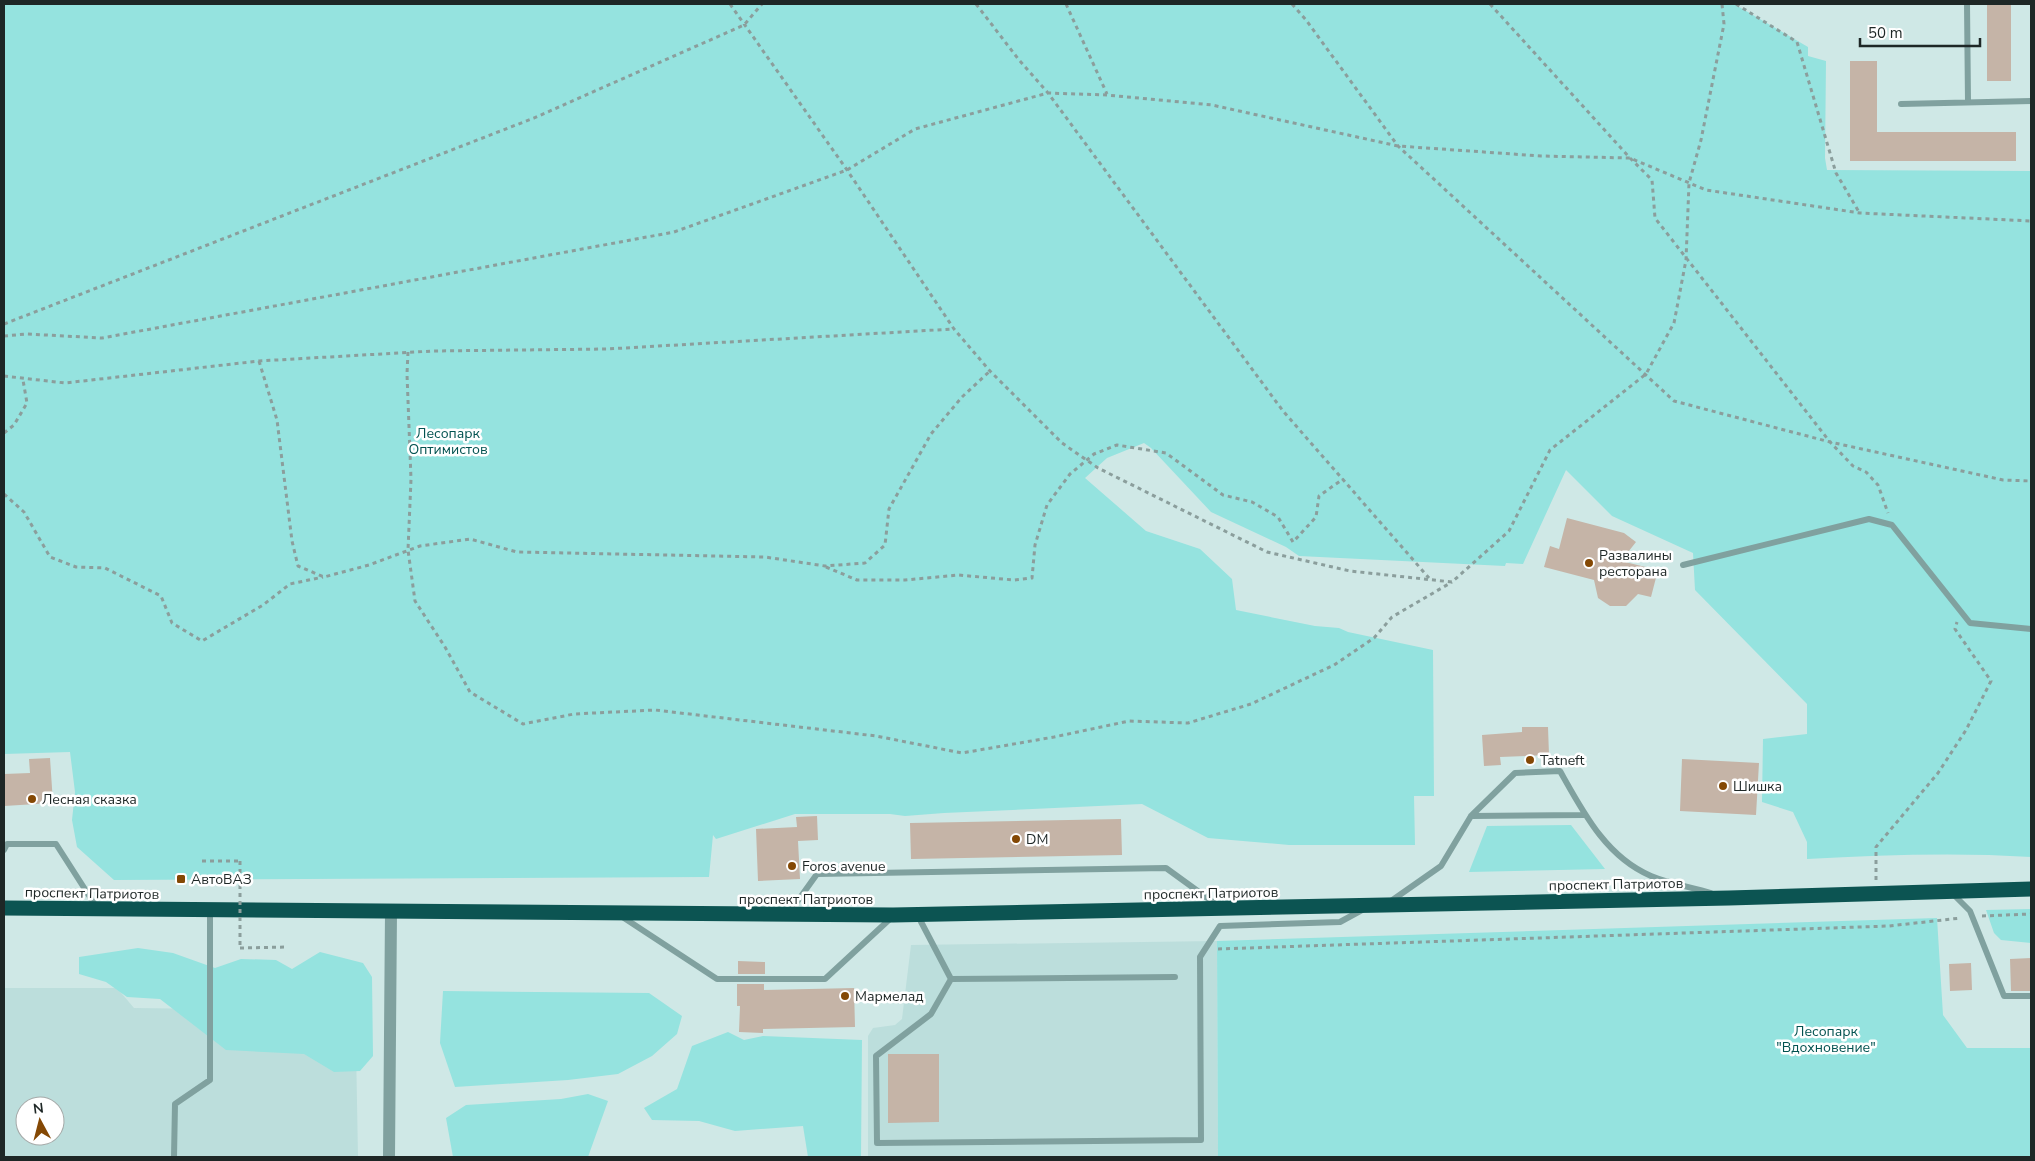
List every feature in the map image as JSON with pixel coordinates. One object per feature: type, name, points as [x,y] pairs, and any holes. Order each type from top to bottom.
[{"type":"highway","name":"проспект Патриотов","points":[[4,908],[893,916],[1729,898],[2031,889]]},
{"type":"street","points":[[389,1157],[391,912]]},
{"type":"lane","points":[[1967,4],[1968,102]]},
{"type":"lane","points":[[1901,104],[2031,101]]},
{"type":"lane","points":[[1683,565],[1869,519],[1892,524],[1970,622],[2031,629]]},
{"type":"lane","points":[[1387,904],[1441,866],[1471,816],[1515,773],[1560,771],[1584,815],[1616,855],[1651,876],[1729,898]]},
{"type":"lane","points":[[1471,816],[1584,815]]},
{"type":"lane","points":[[4,850],[7,844],[56,844],[98,909]]},
{"type":"lane","points":[[786,916],[817,874],[1156,868],[1166,868],[1223,909]]},
{"type":"lane","points":[[1951,892],[1965,904],[1973,916],[2004,996],[2031,996]]},
{"type":"lane","points":[[951,979],[931,1014],[876,1056],[876,1143],[1201,1140],[1200,957],[1220,926],[1340,922],[1371,905]]},
{"type":"lane","points":[[174,1157],[175,1104],[210,1080],[210,910]]},
{"type":"lane","points":[[618,914],[717,979],[825,979],[893,916]]},
{"type":"lane","points":[[917,915],[951,979]]},
{"type":"lane","points":[[951,979],[1175,977]]},
{"type":"path","points":[[730,4],[847,170],[954,330],[990,371],[1062,443],[1098,468],[1267,552],[1350,571],[1429,578],[1452,582]]},
{"type":"path","points":[[4,324],[534,118],[744,24],[762,4]]},
{"type":"path","points":[[976,4],[1019,60],[1048,92],[1283,411],[1429,578]]},
{"type":"path","points":[[1066,4],[1107,95]]},
{"type":"path","points":[[1292,4],[1306,20],[1398,146],[1674,401],[1830,442],[2003,480],[2031,481]]},
{"type":"path","points":[[1490,4],[1652,180],[1655,218],[1830,442],[1853,466],[1866,472],[1878,485],[1892,524]]},
{"type":"path","points":[[408,352],[407,374],[411,479],[408,550],[415,601],[445,646],[470,692],[523,724],[574,714],[655,710],[876,736],[962,753],[1054,737],[1129,721],[1188,723],[1252,704],[1334,665],[1374,638],[1392,617],[1452,582],[1510,530],[1550,450],[1646,374],[1674,323],[1686,260],[1689,183],[1701,140],[1724,24],[1722,4]]},
{"type":"path","points":[[1736,4],[1797,42],[1836,173],[1860,213]]},
{"type":"path","points":[[4,336],[28,334],[102,338],[674,232],[847,170],[915,129],[1048,92],[1107,95],[1212,105],[1398,146],[1541,156],[1630,158],[1706,190],[1860,213],[2031,221]]},
{"type":"path","points":[[4,376],[23,380],[65,383],[259,361],[408,352],[607,349],[954,330]]},
{"type":"path","points":[[259,361],[277,420],[292,541],[298,566],[324,577]]},
{"type":"path","points":[[4,494],[24,512],[50,557],[76,567],[105,568],[161,596],[172,623],[202,641],[255,610],[290,584],[369,565],[420,546],[470,539],[517,552],[765,557],[825,566],[865,563],[884,545],[889,509],[931,434],[962,397],[990,371]]},
{"type":"path","points":[[4,433],[14,425],[26,403],[23,380]]},
{"type":"path","points":[[825,566],[857,580],[905,580],[958,575],[1014,580],[1032,578],[1035,545],[1047,505],[1070,474],[1094,454],[1117,445],[1166,453],[1223,495],[1252,502],[1278,517],[1293,542],[1316,517],[1319,496],[1343,479]]},
{"type":"path","points":[[1875,893],[1876,847],[1938,773],[1966,730],[1991,681],[1954,629],[1960,611]]},
{"type":"path","points":[[202,861],[240,861],[240,948],[287,947]]},
{"type":"path","points":[[1202,952],[1231,948],[1889,926],[1973,916],[2031,914]]},
{"type":"shaded area","points":[[1217,941],[1218,1157],[868,1157],[868,1036],[873,1028],[895,1025],[902,1019],[911,945]]},
{"type":"shaded area","points":[[4,988],[117,988],[134,1008],[210,1009],[356,1047],[358,1157],[4,1157]]},
{"type":"green space","name":"Лесопарк Оптимистов","points":[[4,4],[1734,4],[1808,47],[1808,56],[1826,61],[1825,158],[1827,170],[2031,171],[2031,857],[1919,855],[1807,859],[1807,842],[1793,812],[1762,802],[1763,739],[1807,734],[1807,704],[1695,590],[1693,553],[1612,516],[1566,470],[1523,564],[1506,563],[1505,566],[1299,556],[1286,547],[1211,512],[1151,448],[1144,443],[1107,458],[1085,478],[1146,531],[1200,549],[1232,579],[1236,610],[1315,626],[1339,628],[1348,632],[1433,650],[1434,796],[1414,796],[1415,845],[1289,845],[1208,838],[1142,804],[905,816],[890,814],[795,814],[716,839],[713,835],[709,877],[114,880],[77,847],[72,820],[75,792],[70,752],[4,754]]},
{"type":"green space","points":[[1571,825],[1605,869],[1469,872],[1487,826]]},
{"type":"green space","points":[[2031,909],[2031,943],[2001,940],[1994,933],[1986,910]]},
{"type":"green space","name":"Лесопарк \"Вдохновение\"","points":[[1937,918],[1943,1015],[1967,1048],[2031,1048],[2031,1157],[1218,1157],[1217,941]]},
{"type":"green space","points":[[138,948],[173,953],[215,968],[241,959],[276,960],[292,969],[320,952],[363,963],[372,977],[373,1056],[360,1071],[334,1072],[304,1054],[226,1050],[160,999],[127,997],[106,982],[79,974],[79,957]]},
{"type":"green space","points":[[443,991],[649,993],[682,1016],[677,1034],[652,1056],[618,1074],[568,1080],[455,1087],[440,1043]]},
{"type":"green space","points":[[728,1032],[744,1040],[763,1036],[862,1040],[861,1157],[808,1157],[803,1126],[735,1131],[699,1121],[652,1120],[644,1108],[677,1089],[692,1046]]},
{"type":"green space","points":[[588,1094],[608,1101],[588,1157],[453,1157],[446,1118],[466,1105],[561,1099]]},
{"type":"building","points":[[1987,4],[2011,4],[2011,81],[1987,81]]},
{"type":"building","points":[[1850,61],[1877,61],[1877,132],[2016,132],[2016,161],[1850,161]]},
{"type":"building","name":"Развалины ресторана","points":[[1567,518],[1624,533],[1636,542],[1621,561],[1658,570],[1651,597],[1638,594],[1626,606],[1610,606],[1598,598],[1594,580],[1544,567],[1550,546],[1559,549]]},
{"type":"building","points":[[1522,727],[1548,727],[1549,755],[1500,757],[1501,765],[1484,766],[1482,735],[1522,732]]},
{"type":"building","points":[[50,758],[53,803],[4,806],[4,774],[30,773],[29,759]]},
{"type":"building","points":[[1682,759],[1759,763],[1756,815],[1680,811]]},
{"type":"building","points":[[817,816],[818,840],[798,841],[800,879],[758,881],[756,829],[797,827],[796,817]]},
{"type":"building","name":"DM","points":[[1121,819],[1122,855],[911,859],[910,823]]},
{"type":"building","points":[[2031,958],[2031,991],[2011,991],[2010,959]]},
{"type":"building","points":[[738,961],[765,962],[765,974],[738,974]]},
{"type":"building","points":[[1971,963],[1972,990],[1950,991],[1949,964]]},
{"type":"building","points":[[737,984],[764,984],[764,990],[854,988],[855,1027],[763,1029],[763,1033],[739,1032],[740,1006],[737,1006]]},
{"type":"building","points":[[888,1054],[939,1054],[939,1122],[888,1123]]},
{"type":"place","name":"Развалины ресторана","points":[[1589,563]]},
{"type":"place","name":"Tatneft","points":[[1530,760]]},
{"type":"place","name":"Шишка","points":[[1723,786]]},
{"type":"place","name":"Лесная сказка","points":[[32,799]]},
{"type":"place","name":"DM","points":[[1016,839]]},
{"type":"place","name":"Foros avenue","points":[[792,866]]},
{"type":"place","name":"АвтоВАЗ","points":[[181,879]]},
{"type":"place","name":"Мармелад","points":[[845,996]]}]
